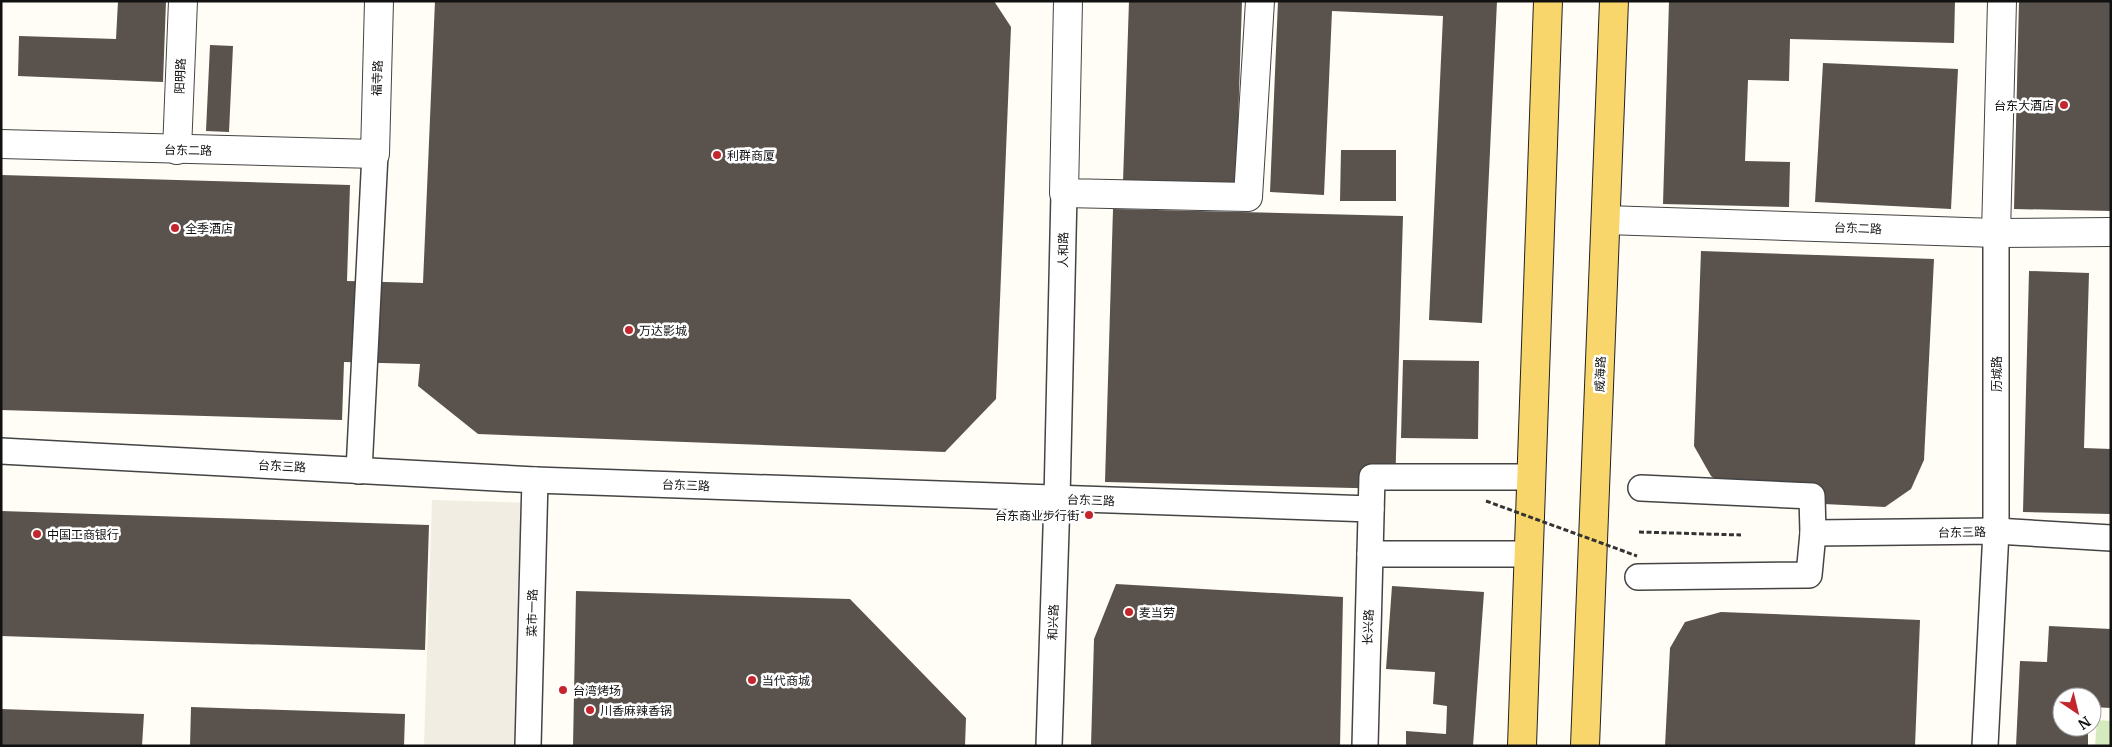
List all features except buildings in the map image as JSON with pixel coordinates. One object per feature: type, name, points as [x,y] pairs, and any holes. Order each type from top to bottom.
[{"type":"main road","points":[[1522,746],[1548,1]]},
{"type":"main road","name":"威海路","points":[[1585,746],[1614,1]]},
{"type":"street","name":"阳明路","points":[[177,150],[183,1]]},
{"type":"street","name":"福寺路","points":[[375,154],[379,1]]},
{"type":"street","name":"人和路","points":[[1057,499],[1068,1]]},
{"type":"street","points":[[1064,193],[1248,197],[1260,1]]},
{"type":"street","name":"历城路","points":[[1985,746],[1996,531],[1996,233],[2002,1]]},
{"type":"street","name":"台东二路","points":[[1,144],[375,154]]},
{"type":"street","points":[[359,470],[375,154]]},
{"type":"street","name":"台东二路","points":[[1606,220],[1996,233],[2111,232]]},
{"type":"street","name":"台东三路","points":[[1,451],[535,480],[1057,499],[1372,508]]},
{"type":"street","name":"长兴路","points":[[1365,746],[1372,477],[1519,477]]},
{"type":"street","name":"菜市一路","points":[[528,746],[535,480]]},
{"type":"street","points":[[1637,566],[1809,575],[1813,534],[1812,496],[1641,488]]},
{"type":"street","name":"和兴路","points":[[1049,746],[1057,499]]},
{"type":"street","name":"台东三路","points":[[1813,534],[1996,531],[2111,538]]},
{"type":"street","points":[[1370,554],[1516,554]]},
{"type":"path","points":[[1486,501],[1637,566]]},
{"type":"path","points":[[1639,532],[1741,535]]},
{"type":"green space","points":[[2102,720],[2111,721],[2111,746],[2095,746],[2096,737],[2102,737]]},
{"type":"shaded area","points":[[432,500],[534,503],[528,746],[424,746]]},
{"type":"place","name":"台东大酒店","points":[[2064,105]]},
{"type":"place","name":"利群商厦","points":[[717,155]]},
{"type":"place","name":"全季酒店","points":[[175,228]]},
{"type":"place","name":"万达影城","points":[[629,330]]},
{"type":"place","name":"台东商业步行街","points":[[1089,515]]},
{"type":"place","name":"中国工商银行","points":[[37,534]]},
{"type":"place","name":"麦当劳","points":[[1129,612]]},
{"type":"place","name":"当代商城","points":[[752,680]]},
{"type":"place","name":"台湾烤场","points":[[563,690]]},
{"type":"place","name":"川香麻辣香锅","points":[[590,710]]}]
